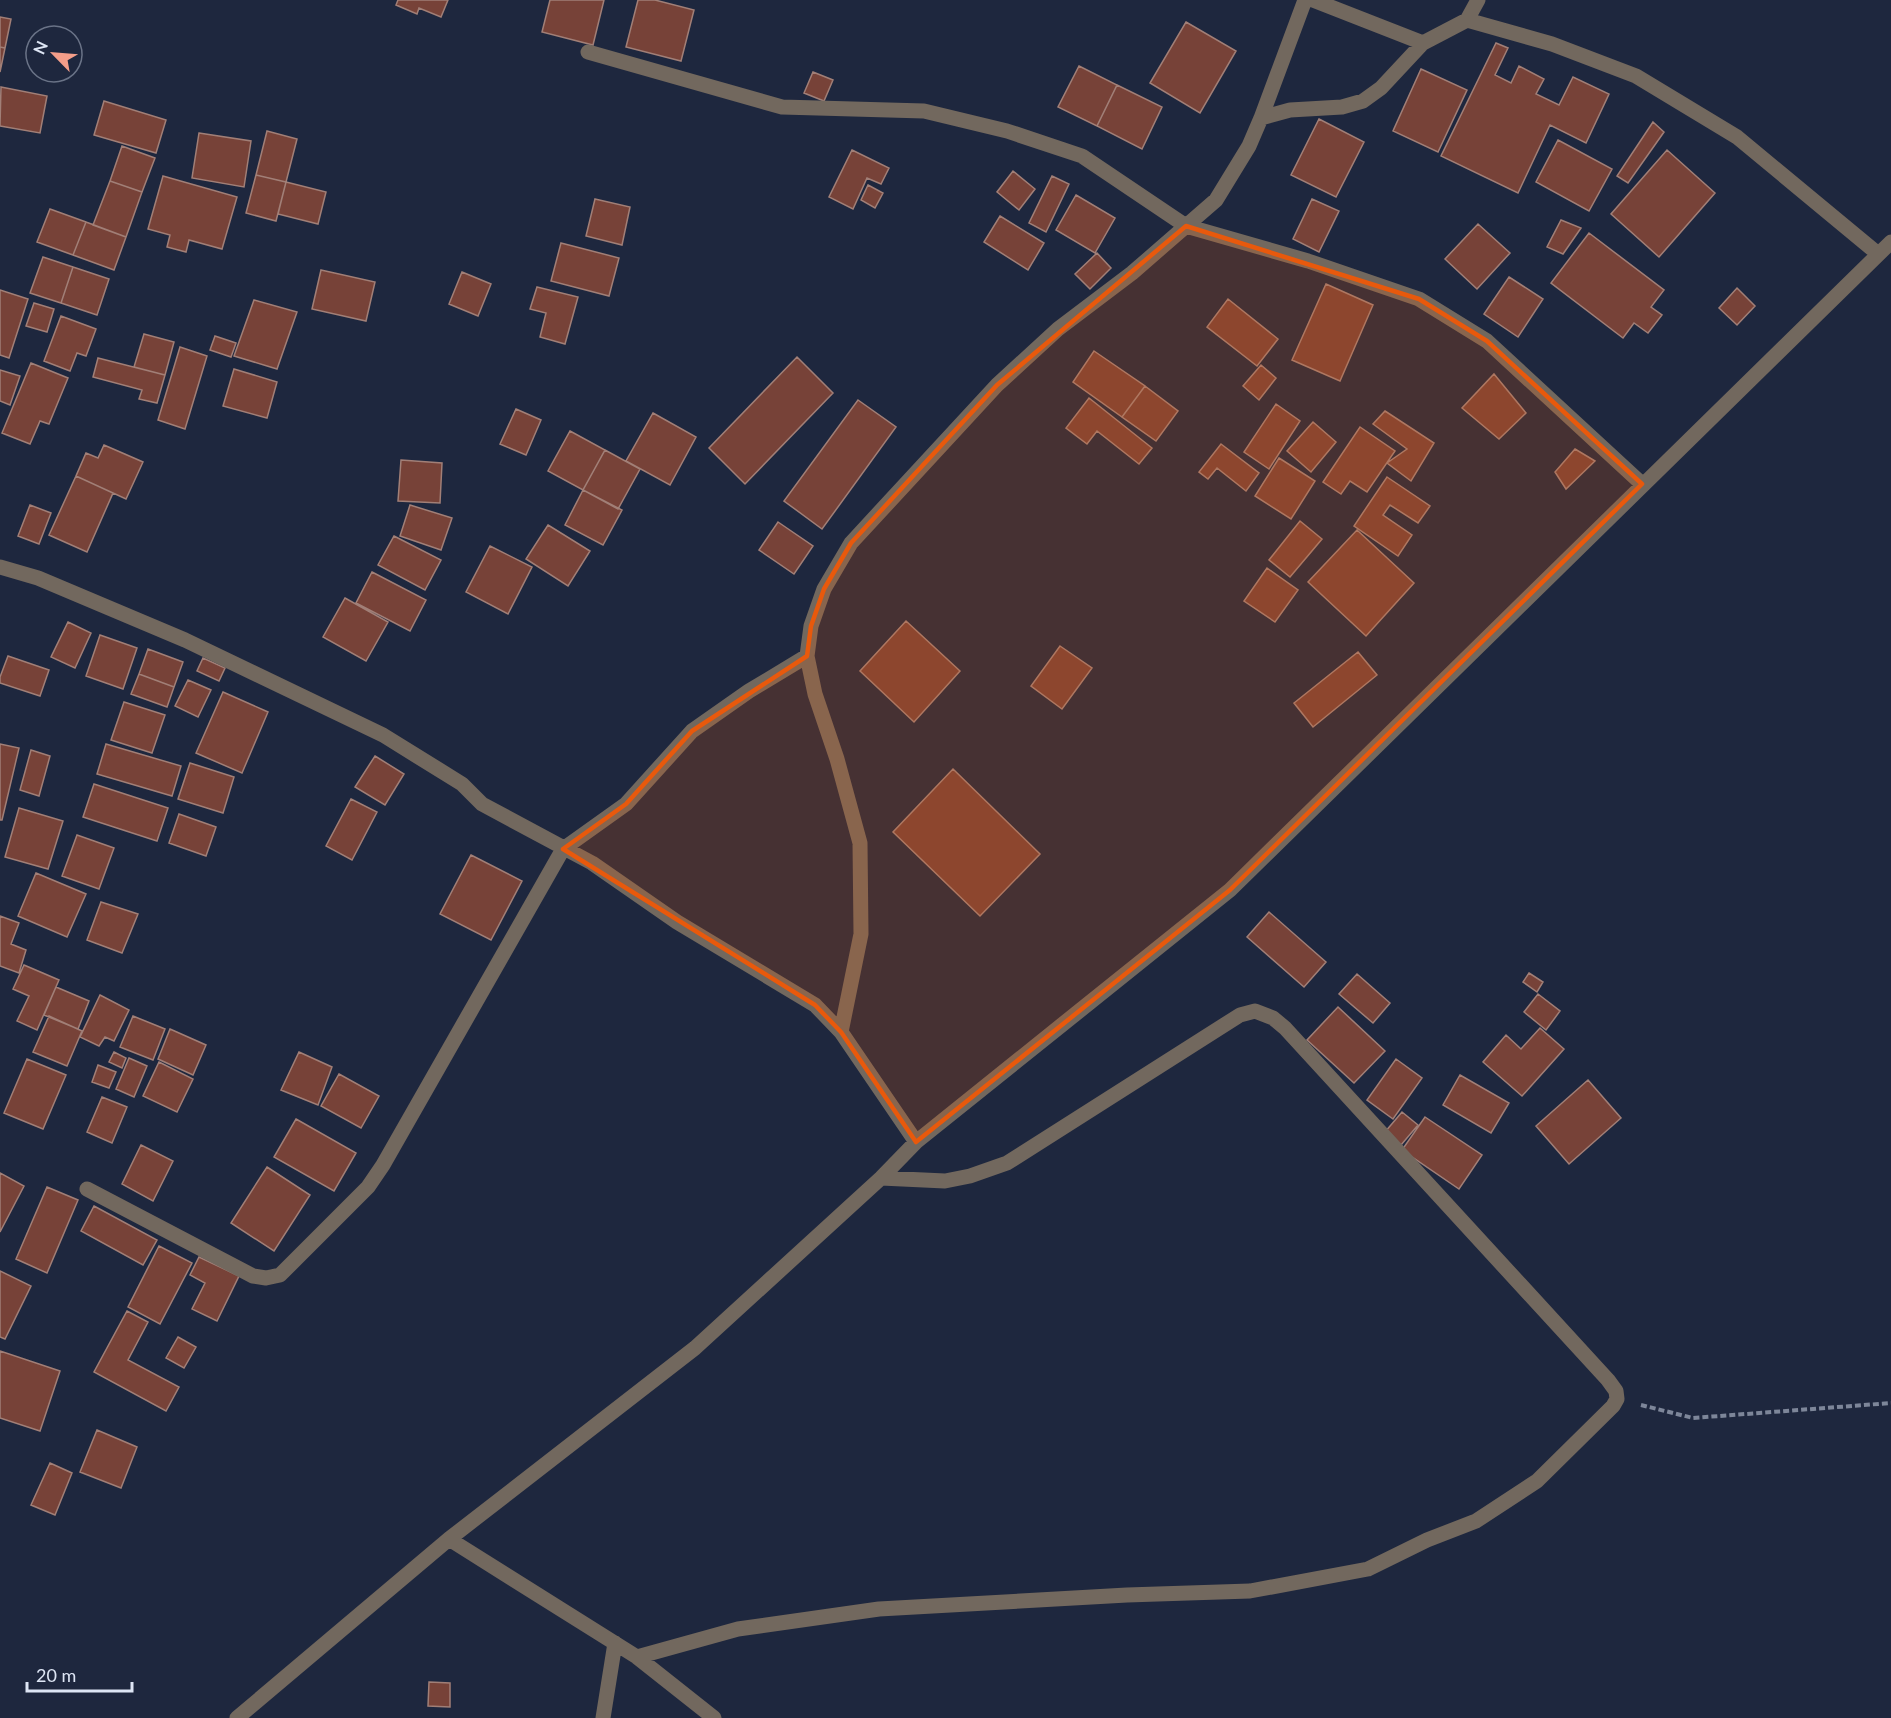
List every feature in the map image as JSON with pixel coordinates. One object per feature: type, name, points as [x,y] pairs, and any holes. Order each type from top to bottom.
[{"type":"street","points":[[842,1032],[861,934],[860,843],[807,656],[811,626],[824,589],[851,543],[997,385],[1058,329],[1132,273],[1216,200],[1249,146],[1305,0]]},
{"type":"street","points":[[1313,0],[1423,43]]},
{"type":"street","points":[[1261,118],[1290,110],[1342,107],[1363,101],[1381,88],[1423,43],[1467,20],[1478,0]]},
{"type":"street","points":[[1467,20],[1552,44],[1636,76],[1737,137],[1877,253]]},
{"type":"street","points":[[588,52],[782,107],[924,111],[1006,131],[1082,156],[1186,225],[1308,261],[1419,299],[1487,341],[1642,484]]},
{"type":"street","points":[[237,1718],[449,1539],[695,1348],[881,1178],[916,1142],[1230,890],[1877,253],[1891,242]]},
{"type":"street","points":[[0,567],[38,578],[184,640],[383,735],[462,784],[482,804],[592,863],[677,922],[815,1005],[842,1032],[916,1142]]},
{"type":"street","points":[[87,1189],[253,1276],[266,1278],[280,1275],[368,1187],[563,849],[627,804],[692,731],[749,691],[807,656]]},
{"type":"street","points":[[637,1657],[738,1629],[879,1609],[1127,1595],[1250,1591],[1368,1569],[1427,1540],[1476,1521],[1537,1481],[1590,1431],[1617,1399],[1616,1391],[1608,1380],[1285,1028],[1273,1018],[1255,1011],[1240,1015],[1007,1163],[970,1176],[945,1181],[881,1178]]},
{"type":"street","points":[[449,1539],[637,1657],[714,1718]]},
{"type":"street","points":[[603,1718],[615,1643]]},
{"type":"path","points":[[1617,1399],[1693,1418],[1891,1403]]},
{"type":"highlighted area","points":[[1186,226],[1419,299],[1487,341],[1642,484],[1230,890],[916,1142],[841,1032],[815,1005],[563,849],[626,804],[692,731],[807,656],[811,626],[824,589],[851,543],[997,385]]},
{"type":"building","points":[[398,0],[448,0],[441,17],[419,8],[417,14],[396,5]]},
{"type":"building","points":[[550,0],[604,0],[593,45],[542,32]]},
{"type":"building","points":[[638,0],[655,0],[694,10],[681,61],[626,47]]},
{"type":"building","points":[[0,17],[11,19],[5,48],[0,47]]},
{"type":"building","points":[[1186,22],[1236,51],[1200,113],[1150,83]]},
{"type":"building","points":[[1496,43],[1508,48],[1495,75],[1511,83],[1519,66],[1544,79],[1536,94],[1559,105],[1573,77],[1609,94],[1586,143],[1550,125],[1518,193],[1441,156]]},
{"type":"building","points":[[0,47],[5,48],[0,72]]},
{"type":"building","points":[[1079,66],[1117,85],[1097,126],[1058,107]]},
{"type":"building","points":[[1421,69],[1467,90],[1438,152],[1393,131]]},
{"type":"building","points":[[813,72],[833,80],[824,101],[804,93]]},
{"type":"building","points":[[1117,85],[1162,107],[1142,149],[1097,126]]},
{"type":"building","points":[[1,87],[47,96],[40,133],[0,126]]},
{"type":"building","points":[[104,101],[166,120],[156,153],[94,135]]},
{"type":"building","points":[[1319,119],[1364,142],[1336,197],[1291,175]]},
{"type":"building","points":[[1653,122],[1664,132],[1628,183],[1617,176]]},
{"type":"building","points":[[267,131],[297,139],[286,182],[256,175]]},
{"type":"building","points":[[199,133],[251,141],[244,187],[192,178]]},
{"type":"building","points":[[1558,140],[1612,169],[1589,211],[1536,182]]},
{"type":"building","points":[[122,146],[155,158],[142,192],[110,181]]},
{"type":"building","points":[[852,150],[889,168],[881,184],[867,178],[853,209],[829,197]]},
{"type":"building","points":[[1667,150],[1715,193],[1659,257],[1611,214]]},
{"type":"building","points":[[1013,171],[1035,189],[1019,210],[997,192]]},
{"type":"building","points":[[256,175],[286,182],[276,221],[246,213]]},
{"type":"building","points":[[163,176],[237,197],[222,249],[189,240],[186,252],[167,247],[170,235],[148,229]]},
{"type":"building","points":[[1052,176],[1069,184],[1046,232],[1029,223]]},
{"type":"building","points":[[110,181],[142,192],[126,237],[93,225]]},
{"type":"building","points":[[286,182],[326,192],[318,224],[278,214]]},
{"type":"building","points":[[868,185],[883,193],[875,208],[861,200]]},
{"type":"building","points":[[1076,195],[1115,218],[1095,253],[1056,230]]},
{"type":"building","points":[[595,199],[630,207],[622,245],[586,236]]},
{"type":"building","points":[[1312,199],[1339,211],[1319,252],[1293,239]]},
{"type":"building","points":[[50,209],[86,222],[73,255],[37,242]]},
{"type":"building","points":[[1000,216],[1044,243],[1028,270],[984,242]]},
{"type":"building","points":[[1561,220],[1581,228],[1563,254],[1547,247]]},
{"type":"building","points":[[86,222],[126,237],[114,270],[73,255]]},
{"type":"building","points":[[1478,224],[1510,253],[1477,289],[1445,259]]},
{"type":"building","points":[[1589,233],[1664,290],[1651,307],[1662,315],[1648,333],[1634,323],[1623,338],[1551,283]]},
{"type":"building","points":[[561,243],[619,258],[609,296],[551,281]]},
{"type":"building","points":[[1097,253],[1111,268],[1090,289],[1075,274]]},
{"type":"building","points":[[43,257],[73,267],[61,303],[30,293]]},
{"type":"building","points":[[73,267],[109,279],[97,315],[61,303]]},
{"type":"building","points":[[321,270],[375,282],[366,321],[312,309]]},
{"type":"building","points":[[462,272],[491,284],[478,316],[449,304]]},
{"type":"building","points":[[1509,277],[1543,299],[1518,337],[1484,314]]},
{"type":"building","points":[[1326,284],[1373,305],[1340,381],[1292,360]]},
{"type":"building","points":[[537,287],[578,297],[565,344],[540,337],[546,313],[530,309]]},
{"type":"building","points":[[1737,288],[1755,306],[1737,325],[1719,308]]},
{"type":"building","points":[[0,290],[28,299],[9,358],[0,355]]},
{"type":"building","points":[[1228,299],[1278,339],[1257,366],[1207,327]]},
{"type":"building","points":[[254,300],[297,312],[277,369],[234,356]]},
{"type":"building","points":[[34,303],[54,309],[47,332],[26,326]]},
{"type":"building","points":[[61,316],[96,329],[86,356],[77,353],[70,371],[44,361]]},
{"type":"building","points":[[144,334],[174,342],[165,375],[134,367]]},
{"type":"building","points":[[215,336],[236,343],[231,357],[210,350]]},
{"type":"building","points":[[180,347],[207,356],[185,429],[158,420]]},
{"type":"building","points":[[1094,351],[1145,386],[1122,417],[1073,382]]},
{"type":"building","points":[[797,357],[833,393],[745,484],[709,448]]},
{"type":"building","points":[[98,358],[165,375],[157,403],[139,399],[142,390],[93,377]]},
{"type":"building","points":[[31,363],[68,378],[49,424],[40,421],[30,444],[2,433]]},
{"type":"building","points":[[1261,365],[1276,378],[1259,400],[1243,386]]},
{"type":"building","points":[[234,369],[277,382],[267,418],[223,406]]},
{"type":"building","points":[[0,370],[20,376],[10,405],[0,401]]},
{"type":"building","points":[[1494,374],[1526,413],[1499,439],[1462,408]]},
{"type":"building","points":[[1145,386],[1178,411],[1156,441],[1122,417]]},
{"type":"building","points":[[1089,398],[1152,448],[1139,464],[1097,431],[1087,444],[1066,428]]},
{"type":"building","points":[[858,400],[896,427],[822,529],[784,501]]},
{"type":"building","points":[[1276,404],[1300,421],[1269,469],[1244,452]]},
{"type":"building","points":[[516,409],[541,420],[526,455],[500,444]]},
{"type":"building","points":[[1385,411],[1434,443],[1411,481],[1387,463],[1407,449],[1373,424]]},
{"type":"building","points":[[653,413],[696,437],[670,485],[626,461]]},
{"type":"building","points":[[1313,422],[1336,442],[1311,472],[1287,451]]},
{"type":"building","points":[[1360,427],[1395,451],[1367,492],[1350,481],[1341,494],[1323,482]]},
{"type":"building","points":[[570,431],[605,450],[583,490],[548,471]]},
{"type":"building","points":[[1221,444],[1259,473],[1246,491],[1217,468],[1208,479],[1199,472]]},
{"type":"building","points":[[104,445],[143,462],[126,499],[76,476],[86,453],[98,458]]},
{"type":"building","points":[[1575,449],[1595,461],[1566,489],[1555,472]]},
{"type":"building","points":[[605,450],[640,469],[618,509],[583,490]]},
{"type":"building","points":[[1279,458],[1315,481],[1291,519],[1255,496]]},
{"type":"building","points":[[401,460],[442,463],[440,503],[398,501]]},
{"type":"building","points":[[76,476],[113,493],[87,552],[49,535]]},
{"type":"building","points":[[1387,477],[1430,506],[1418,523],[1390,505],[1383,515],[1412,535],[1398,556],[1354,526]]},
{"type":"building","points":[[583,490],[622,510],[603,545],[565,525]]},
{"type":"building","points":[[30,505],[51,513],[39,544],[18,536]]},
{"type":"building","points":[[410,505],[452,518],[441,550],[400,536]]},
{"type":"building","points":[[1300,521],[1322,539],[1290,577],[1269,560]]},
{"type":"building","points":[[778,522],[813,546],[794,574],[759,550]]},
{"type":"building","points":[[548,525],[590,551],[568,586],[526,559]]},
{"type":"building","points":[[1357,530],[1414,583],[1366,636],[1308,582]]},
{"type":"building","points":[[394,536],[441,560],[425,590],[378,565]]},
{"type":"building","points":[[490,546],[532,567],[508,614],[466,592]]},
{"type":"building","points":[[1267,568],[1298,590],[1275,622],[1244,601]]},
{"type":"building","points":[[372,572],[426,600],[410,631],[356,603]]},
{"type":"building","points":[[345,598],[388,622],[366,661],[323,637]]},
{"type":"building","points":[[906,621],[960,671],[914,722],[860,671]]},
{"type":"building","points":[[68,622],[91,633],[75,668],[51,657]]},
{"type":"building","points":[[100,635],[137,648],[123,689],[86,676]]},
{"type":"building","points":[[1060,646],[1092,668],[1062,709],[1031,686]]},
{"type":"building","points":[[148,649],[183,662],[174,687],[139,674]]},
{"type":"building","points":[[1358,652],[1377,675],[1313,727],[1294,703]]},
{"type":"building","points":[[8,656],[49,670],[40,696],[0,683]]},
{"type":"building","points":[[203,658],[225,668],[219,681],[197,671]]},
{"type":"building","points":[[139,674],[174,687],[167,707],[131,694]]},
{"type":"building","points":[[188,680],[211,690],[198,717],[175,706]]},
{"type":"building","points":[[223,692],[268,712],[242,773],[196,753]]},
{"type":"building","points":[[124,702],[165,715],[152,753],[111,740]]},
{"type":"building","points":[[0,744],[19,748],[2,820],[0,820]]},
{"type":"building","points":[[106,744],[181,766],[172,796],[97,774]]},
{"type":"building","points":[[31,750],[50,756],[39,796],[20,790]]},
{"type":"building","points":[[375,756],[404,774],[385,805],[355,787]]},
{"type":"building","points":[[190,763],[234,777],[223,813],[178,799]]},
{"type":"building","points":[[953,769],[1040,854],[980,916],[893,832]]},
{"type":"building","points":[[94,784],[168,808],[157,841],[83,817]]},
{"type":"building","points":[[351,799],[377,812],[352,860],[326,846]]},
{"type":"building","points":[[19,808],[63,821],[48,869],[5,857]]},
{"type":"building","points":[[179,814],[216,827],[206,856],[169,843]]},
{"type":"building","points":[[77,835],[114,848],[99,889],[62,876]]},
{"type":"building","points":[[471,855],[522,881],[491,940],[440,914]]},
{"type":"building","points":[[36,873],[86,894],[67,937],[18,916]]},
{"type":"building","points":[[101,902],[138,914],[122,953],[87,940]]},
{"type":"building","points":[[1269,912],[1326,962],[1304,987],[1247,937]]},
{"type":"building","points":[[0,916],[19,923],[11,944],[26,950],[19,973],[0,966]]},
{"type":"building","points":[[24,965],[59,980],[37,1030],[17,1021],[29,996],[13,989]]},
{"type":"building","points":[[1529,973],[1543,982],[1537,992],[1523,982]]},
{"type":"building","points":[[1357,974],[1390,1003],[1373,1023],[1339,994]]},
{"type":"building","points":[[56,987],[89,1001],[78,1029],[44,1015]]},
{"type":"building","points":[[1538,994],[1560,1011],[1546,1030],[1524,1012]]},
{"type":"building","points":[[100,995],[129,1010],[114,1041],[105,1037],[99,1046],[80,1037]]},
{"type":"building","points":[[1338,1007],[1385,1051],[1354,1083],[1307,1040]]},
{"type":"building","points":[[49,1016],[82,1031],[67,1066],[33,1052]]},
{"type":"building","points":[[133,1016],[165,1029],[153,1060],[120,1047]]},
{"type":"building","points":[[1540,1028],[1564,1049],[1522,1096],[1483,1062],[1506,1035],[1521,1049]]},
{"type":"building","points":[[170,1029],[206,1045],[193,1075],[158,1059]]},
{"type":"building","points":[[114,1052],[126,1058],[122,1068],[109,1062]]},
{"type":"building","points":[[299,1052],[332,1067],[318,1105],[281,1090]]},
{"type":"building","points":[[129,1058],[147,1066],[134,1097],[116,1089]]},
{"type":"building","points":[[27,1059],[66,1075],[43,1129],[4,1113]]},
{"type":"building","points":[[1396,1059],[1422,1078],[1393,1119],[1367,1100]]},
{"type":"building","points":[[159,1062],[193,1079],[177,1112],[143,1096]]},
{"type":"building","points":[[98,1065],[116,1072],[109,1088],[92,1082]]},
{"type":"building","points":[[339,1074],[379,1096],[361,1128],[321,1106]]},
{"type":"building","points":[[1460,1075],[1509,1103],[1491,1133],[1443,1105]]},
{"type":"building","points":[[1588,1080],[1621,1118],[1569,1164],[1536,1126]]},
{"type":"building","points":[[102,1097],[127,1107],[112,1143],[87,1132]]},
{"type":"building","points":[[1402,1112],[1418,1125],[1401,1145],[1385,1132]]},
{"type":"building","points":[[1425,1117],[1482,1155],[1459,1189],[1402,1150]]},
{"type":"building","points":[[296,1119],[356,1153],[334,1191],[274,1157]]},
{"type":"building","points":[[141,1145],[173,1161],[153,1201],[122,1184]]},
{"type":"building","points":[[267,1167],[310,1195],[274,1251],[231,1223]]},
{"type":"building","points":[[0,1173],[24,1186],[0,1232]]},
{"type":"building","points":[[47,1187],[78,1200],[47,1273],[16,1259]]},
{"type":"building","points":[[94,1206],[157,1240],[143,1265],[81,1231]]},
{"type":"building","points":[[159,1246],[192,1263],[160,1324],[128,1307]]},
{"type":"building","points":[[199,1257],[239,1276],[217,1321],[192,1309],[205,1283],[190,1275]]},
{"type":"building","points":[[0,1271],[31,1286],[5,1339],[0,1337]]},
{"type":"building","points":[[127,1311],[148,1322],[128,1360],[179,1387],[166,1411],[94,1372]]},
{"type":"building","points":[[178,1337],[196,1347],[184,1368],[166,1358]]},
{"type":"building","points":[[0,1351],[60,1371],[40,1431],[0,1418]]},
{"type":"building","points":[[97,1430],[137,1447],[121,1488],[80,1472]]},
{"type":"building","points":[[50,1463],[72,1473],[55,1515],[31,1505]]},
{"type":"building","points":[[429,1682],[450,1683],[450,1707],[428,1706]]}]
